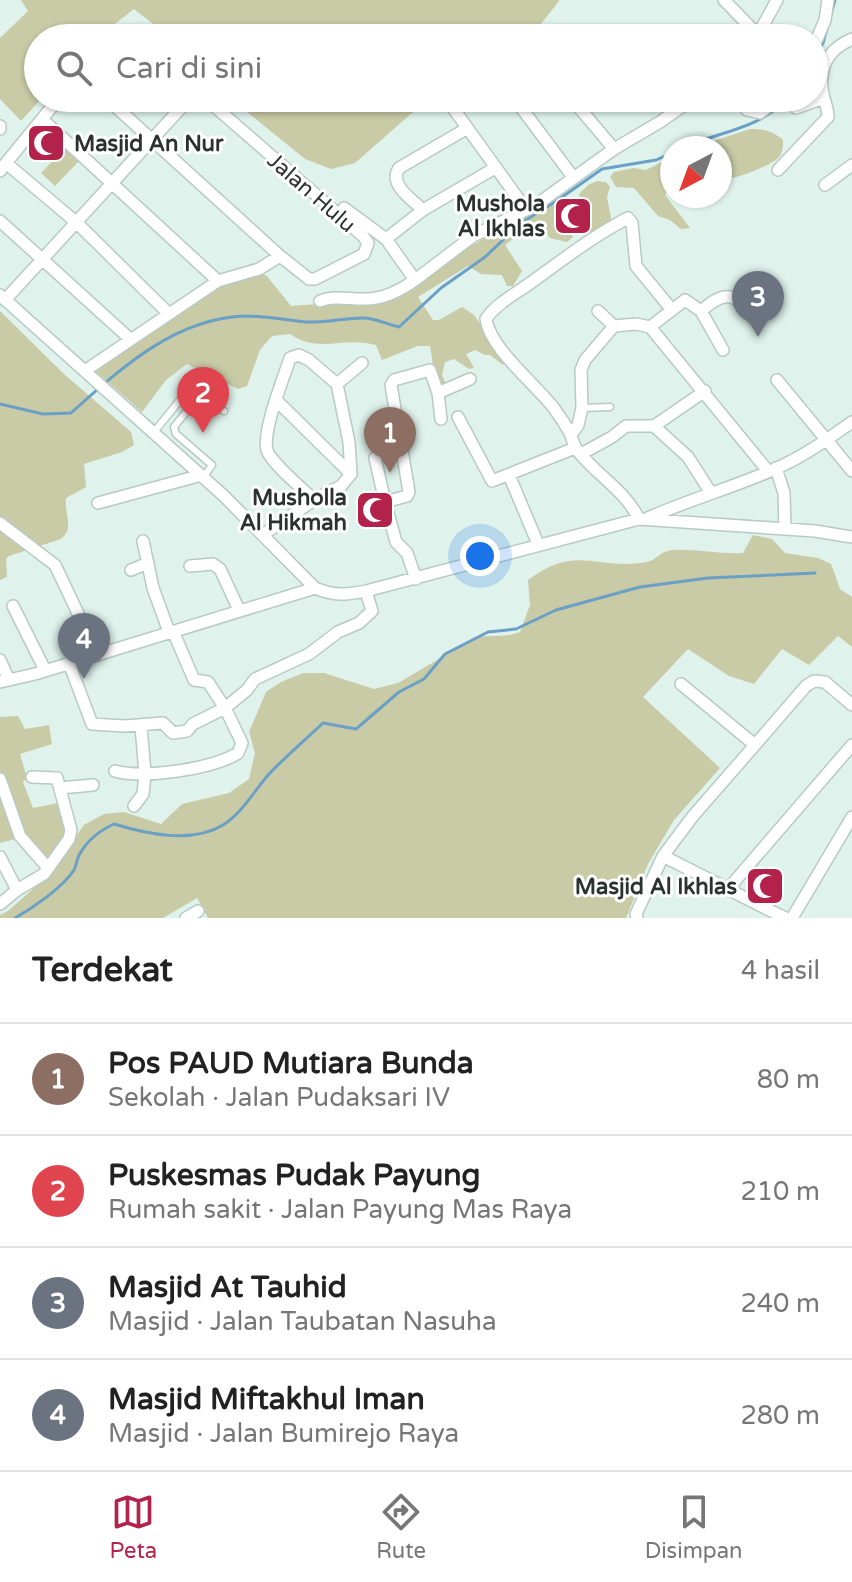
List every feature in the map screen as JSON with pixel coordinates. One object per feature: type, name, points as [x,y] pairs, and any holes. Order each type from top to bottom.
[{"type":"street","points":[[724,0],[747,24]]},
{"type":"street","points":[[762,24],[777,0]]},
{"type":"street","points":[[823,24],[828,0]]},
{"type":"street","points":[[828,57],[849,43]]},
{"type":"street","points":[[48,112],[3,167],[77,223],[168,313]]},
{"type":"street","points":[[87,371],[129,338],[218,281],[259,269],[280,256],[121,112]]},
{"type":"street","points":[[178,112],[77,223],[3,298],[264,534],[315,588],[330,595],[343,596],[416,579],[538,544],[642,520],[772,470],[826,441],[852,422]]},
{"type":"street","name":"Jalan Hulu","points":[[221,112],[368,243],[364,254],[315,279],[306,277],[280,256]]},
{"type":"street","points":[[455,112],[525,208]]},
{"type":"street","points":[[524,112],[573,177]]},
{"type":"street","points":[[583,112],[614,149]]},
{"type":"street","points":[[320,301],[329,297],[374,299],[400,290],[473,236],[536,205],[670,112]]},
{"type":"street","points":[[778,170],[828,117],[827,112]]},
{"type":"street","points":[[42,119],[218,281]]},
{"type":"street","points":[[423,210],[402,190],[394,175],[399,168],[466,129]]},
{"type":"street","points":[[825,185],[852,165]]},
{"type":"street","points":[[386,239],[423,210],[495,168]]},
{"type":"street","points":[[344,208],[386,239],[415,280]]},
{"type":"street","points":[[642,520],[612,483],[578,451],[553,408],[509,359],[487,326],[486,319],[503,303],[604,231],[630,219],[636,266],[672,310]]},
{"type":"street","points":[[0,221],[129,338]]},
{"type":"street","points":[[701,311],[717,298],[730,297],[742,302],[753,318]]},
{"type":"street","points":[[650,327],[685,300],[701,311],[723,350]]},
{"type":"street","points":[[598,311],[614,326]]},
{"type":"street","points":[[571,435],[578,425],[582,408],[581,370],[585,360],[614,326],[636,324],[650,327],[772,470],[784,493],[785,529]]},
{"type":"street","points":[[264,534],[314,500],[341,486],[351,474],[349,442],[337,384],[309,360],[295,356],[290,358],[276,400],[266,449],[314,500]]},
{"type":"street","points":[[337,384],[362,363]]},
{"type":"street","points":[[385,502],[407,496],[409,492],[392,383],[395,379],[430,370],[438,393],[441,419]]},
{"type":"street","points":[[438,393],[470,379]]},
{"type":"street","points":[[777,380],[852,471]]},
{"type":"street","points":[[458,417],[489,479],[495,481],[612,437],[626,426],[654,426],[705,391]]},
{"type":"street","points":[[276,400],[351,474]]},
{"type":"street","points":[[654,426],[688,457],[711,493]]},
{"type":"street","points":[[375,458],[396,542],[407,553],[416,579]]},
{"type":"street","points":[[509,475],[538,544]]},
{"type":"street","points":[[98,503],[200,477]]},
{"type":"street","points":[[642,520],[785,529],[852,537]]},
{"type":"street","points":[[0,523],[55,565],[85,628],[93,656]]},
{"type":"street","points":[[115,771],[145,774],[208,765],[238,753],[242,743],[208,682],[194,680],[171,631],[143,541]]},
{"type":"street","points":[[131,570],[148,563]]},
{"type":"street","points":[[190,566],[213,564],[220,569],[239,610]]},
{"type":"street","points":[[0,660],[4,681],[315,588]]},
{"type":"street","points":[[69,663],[89,722],[141,726],[163,723],[173,733],[187,731],[193,724],[225,708],[255,679],[309,654],[338,632],[368,617],[372,611],[366,591]]},
{"type":"street","points":[[13,606],[45,670]]},
{"type":"street","points":[[637,918],[636,914],[663,856],[693,816],[806,686],[814,681],[825,682],[852,705]]},
{"type":"street","points":[[681,684],[755,745]]},
{"type":"street","points":[[134,806],[143,794],[145,774],[141,726]]},
{"type":"street","points":[[728,889],[852,745]]},
{"type":"street","points":[[0,904],[44,874],[69,839],[71,830],[56,777],[32,777]]},
{"type":"street","points":[[0,779],[20,836],[48,868]]},
{"type":"street","points":[[60,788],[93,785]]},
{"type":"street","points":[[792,918],[852,817]]},
{"type":"street","points":[[663,856],[785,918]]},
{"type":"street","points":[[0,857],[17,890]]},
{"type":"street","points":[[186,918],[198,911]]},
{"type":"lane","points":[[154,433],[180,400],[190,407]]},
{"type":"lane","points":[[200,477],[212,465],[176,434],[174,427],[199,400],[224,411]]},
{"type":"lane","points":[[582,408],[610,407]]},
{"type":"green space","points":[[21,0],[559,0],[541,24],[153,24],[134,9],[115,24],[24,24],[24,112],[29,112],[21,121],[0,99],[0,38],[28,11]]},
{"type":"green space","points":[[247,112],[413,112],[355,163],[331,169],[305,159]]},
{"type":"green space","points":[[750,129],[764,130],[783,140],[782,150],[772,162],[732,178],[732,136],[729,136]]},
{"type":"green space","points":[[65,148],[79,161],[55,186],[41,173]]},
{"type":"green space","points":[[660,163],[660,208],[675,208],[690,228],[681,229],[670,220],[658,216],[634,188],[616,187],[610,177],[614,172],[634,168],[646,170]]},
{"type":"green space","points":[[597,181],[606,182],[610,187],[607,197],[611,218],[590,233],[579,194]]},
{"type":"green space","points":[[550,200],[573,237],[567,242],[550,238],[536,222],[505,245],[522,271],[513,286],[507,286],[502,275],[481,274],[468,266],[418,297],[433,320],[439,320],[462,307],[474,315],[506,360],[503,365],[490,355],[475,350],[466,354],[474,368],[469,369],[454,359],[445,362],[442,375],[447,386],[445,405],[439,407],[430,346],[418,346],[382,360],[376,345],[352,342],[321,344],[290,334],[272,336],[260,350],[247,386],[238,389],[187,364],[166,380],[142,412],[92,368],[221,282],[258,273],[266,275],[291,306],[369,300],[454,256]]},
{"type":"green space","points":[[0,311],[64,374],[131,432],[134,445],[84,464],[86,487],[66,498],[68,525],[65,535],[9,556],[6,559],[7,577],[0,580]]},
{"type":"green space","points":[[753,535],[772,539],[785,553],[818,558],[831,564],[840,589],[852,597],[852,647],[838,636],[809,665],[782,649],[754,684],[729,676],[688,649],[643,697],[720,768],[674,820],[648,864],[626,918],[208,918],[197,898],[163,918],[0,918],[49,875],[84,825],[104,814],[124,812],[161,824],[182,804],[229,793],[249,779],[255,753],[249,732],[266,692],[281,682],[303,673],[324,673],[374,689],[398,683],[473,639],[520,632],[530,605],[528,580],[545,569],[574,560],[629,564],[647,562],[675,550],[743,553]]},
{"type":"green space","points":[[18,716],[25,729],[49,725],[52,744],[20,754],[27,778],[23,782],[33,808],[58,803],[68,831],[42,864],[19,838],[0,843],[0,717]]},
{"type":"waterway","points":[[828,25],[835,0]]},
{"type":"waterway","points":[[716,136],[771,112]]},
{"type":"waterway","points":[[0,404],[43,414],[71,413],[150,349],[172,336],[219,319],[253,316],[314,322],[363,318],[399,327],[441,288],[485,257],[521,223],[602,169],[660,158]]},
{"type":"waterway","points":[[15,918],[63,883],[74,870],[84,848],[104,829],[114,824],[155,834],[184,836],[211,831],[223,825],[242,808],[275,767],[323,723],[356,729],[399,692],[424,679],[445,654],[488,632],[516,629],[556,610],[640,587],[708,578],[815,573]]},
{"type":"place","name":"Masjid An Nur","points":[[46,143]]},
{"type":"place","name":"Mushola Al Ikhlas","points":[[573,216]]},
{"type":"place","name":"Masjid At Tauhid","points":[[758,337]]},
{"type":"place","name":"Puskesmas Pudak Payung","points":[[203,433]]},
{"type":"place","name":"Pos PAUD Mutiara Bunda","points":[[390,473]]},
{"type":"place","name":"Musholla Al Hikmah","points":[[375,510]]},
{"type":"place","name":"Masjid Miftakhul Iman","points":[[84,679]]},
{"type":"place","name":"Masjid Al Ikhlas","points":[[765,886]]}]
